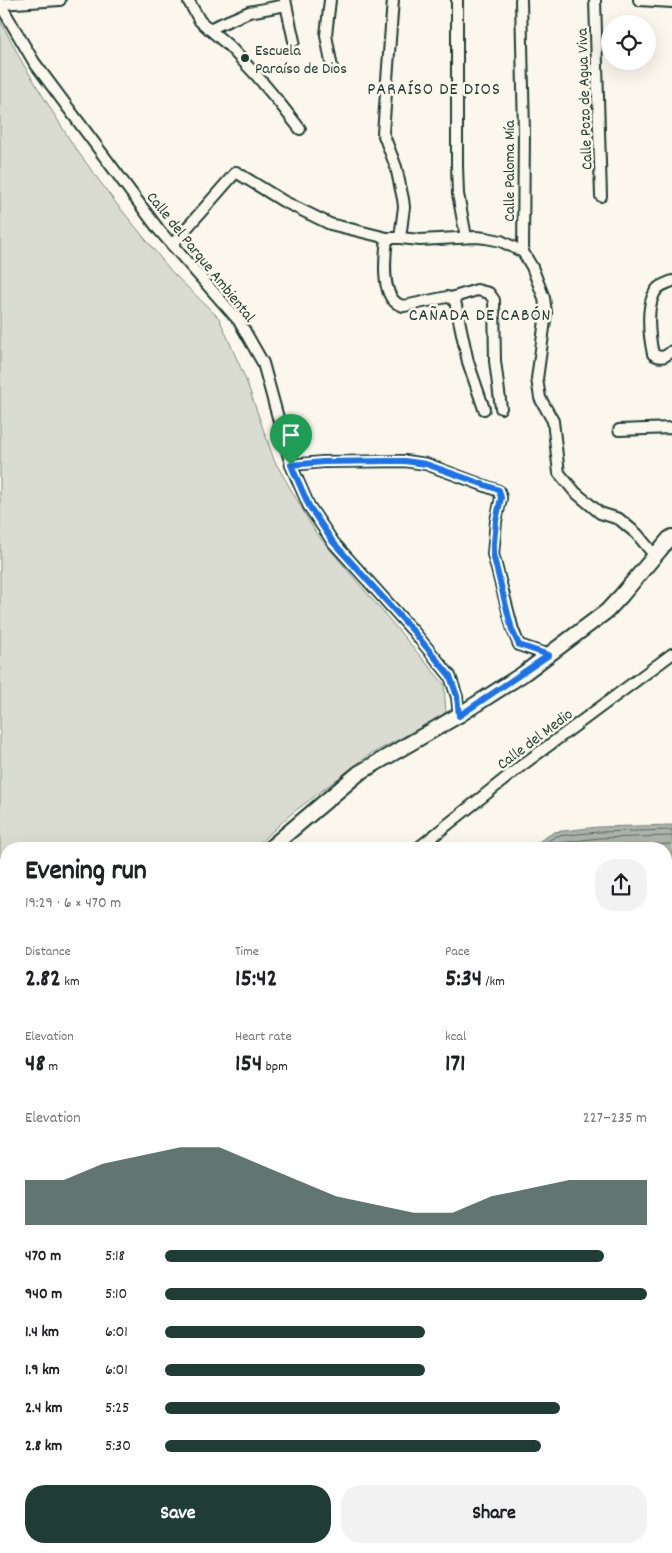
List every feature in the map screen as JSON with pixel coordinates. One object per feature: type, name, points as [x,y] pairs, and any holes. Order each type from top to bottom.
[{"type":"street","points":[[0,4],[56,0]]},
{"type":"street","points":[[188,0],[200,21],[229,46],[257,76],[300,129]]},
{"type":"street","points":[[330,0],[326,35],[332,68]]},
{"type":"street","points":[[393,0],[383,133],[396,166],[403,199],[404,206],[400,238]]},
{"type":"street","points":[[457,0],[458,194],[466,237]]},
{"type":"street","name":"Calle Paloma Mía","points":[[521,0],[524,132],[523,252]]},
{"type":"street","name":"Calle Pozo de Agua Viva","points":[[595,0],[601,196]]},
{"type":"street","points":[[639,0],[672,2]]},
{"type":"street","points":[[209,29],[248,12],[286,2],[294,41]]},
{"type":"street","name":"Calle del Parque Ambiental","points":[[0,4],[34,62],[159,230],[239,322],[263,363],[291,465],[309,506],[333,542],[414,632],[450,676],[457,696],[459,716]]},
{"type":"street","points":[[172,245],[236,172],[283,201],[330,224],[387,238],[420,240],[481,237],[501,241],[523,252],[532,267],[544,298],[546,313],[538,379],[540,398],[553,421],[559,473],[575,492],[600,513],[620,519],[637,534],[655,556]]},
{"type":"street","points":[[387,238],[384,266],[387,289],[398,306],[447,297],[451,298],[477,290],[489,293],[494,300],[495,361],[501,408]]},
{"type":"street","points":[[672,280],[658,287],[653,298],[649,320],[650,342],[653,354],[659,357],[666,356],[672,351]]},
{"type":"street","points":[[451,298],[455,301],[468,362],[484,409]]},
{"type":"street","points":[[619,430],[672,428]]},
{"type":"street","points":[[291,465],[323,462],[405,461],[426,464],[499,490],[501,498],[496,521],[493,554],[512,630],[519,645],[549,655]]},
{"type":"street","points":[[277,842],[359,773],[459,716],[549,655],[606,611],[621,596],[668,539],[672,537]]},
{"type":"street","name":"Calle del Medio","points":[[426,842],[521,766],[672,654]]},
{"type":"shaded area","points":[[0,20],[22,62],[73,145],[112,198],[172,272],[219,318],[246,380],[274,460],[316,533],[444,684],[446,712],[435,720],[369,755],[291,814],[261,842],[0,842]]},
{"type":"water","points":[[672,825],[672,842],[538,842],[554,832],[598,827]]},
{"type":"place","name":"Escuela Paraíso de Dios","points":[[245,58]]},
{"type":"district","name":"PARAÍSO DE DIOS","points":[[434,88]]},
{"type":"district","name":"CAÑADA DE CABÓN","points":[[480,314]]},
{"type":"route","points":[[405,461],[426,464],[499,490],[501,498],[492,551],[512,630],[517,644],[549,655],[459,716],[457,696],[450,676],[414,632],[333,542],[309,506],[291,465],[323,462],[405,461]]}]
